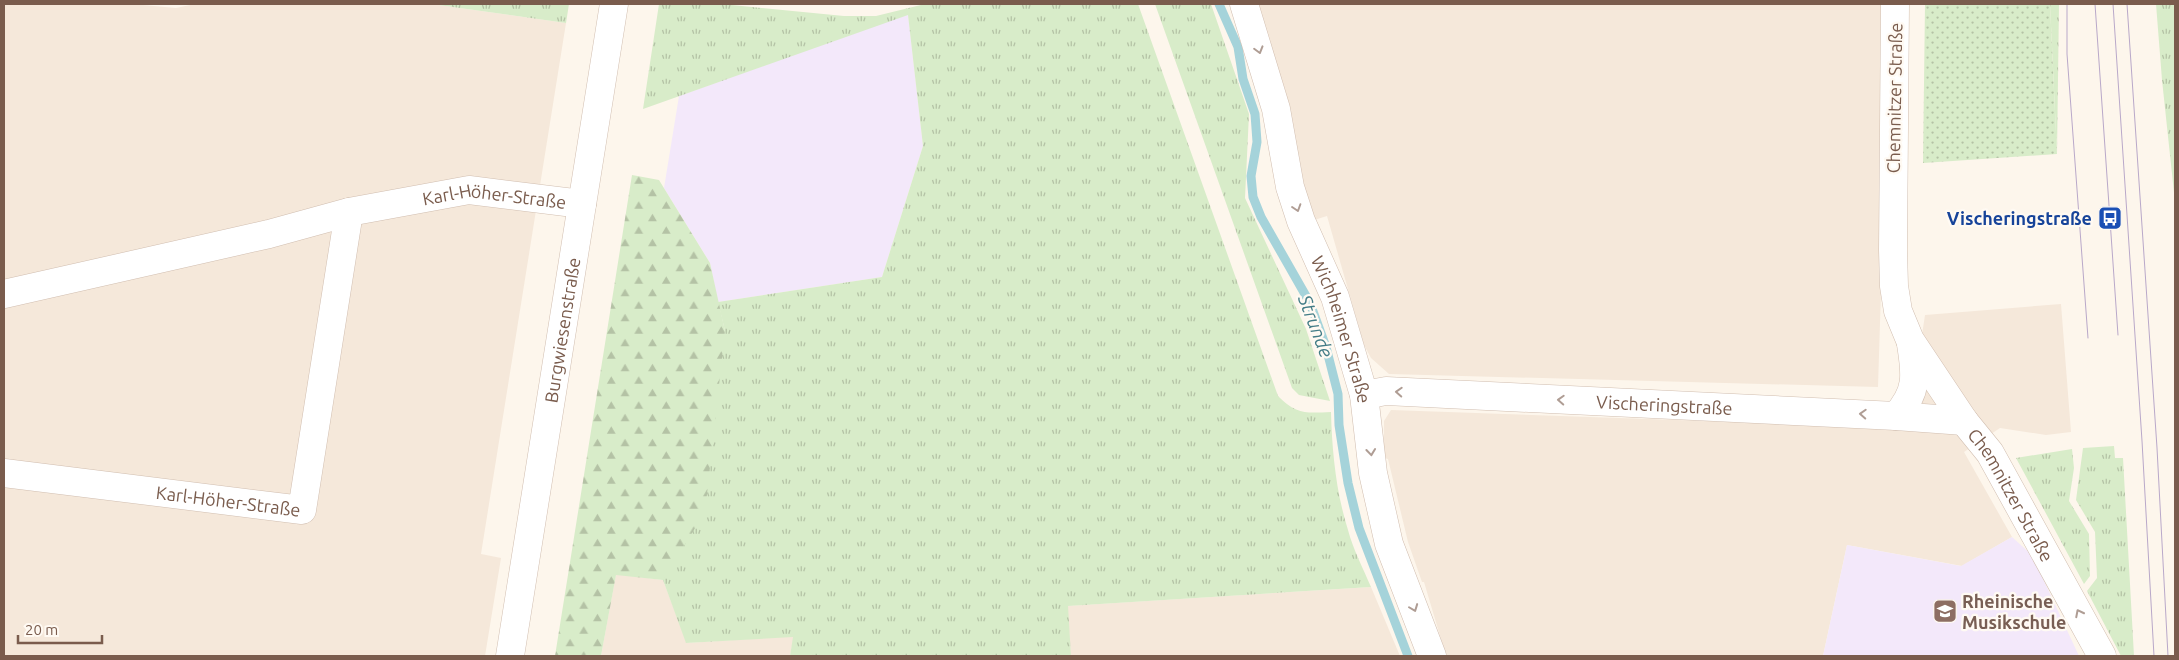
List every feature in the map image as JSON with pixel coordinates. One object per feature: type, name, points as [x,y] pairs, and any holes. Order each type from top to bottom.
[{"type":"street","name":"Burgwiesenstraße","points":[[510,656],[614,4]]},
{"type":"street","name":"Wichheimer Straße","points":[[1244,4],[1276,109],[1290,187],[1301,222],[1335,297],[1364,395],[1373,473],[1389,544],[1432,656]]},
{"type":"street","name":"Chemnitzer Straße","points":[[1895,4],[1894,286],[1898,311],[1910,340],[1969,426],[1990,453],[2102,656]]},
{"type":"street","name":"Karl-Höher-Straße","points":[[4,294],[269,234],[349,212],[469,190],[582,204]]},
{"type":"street","name":"Karl-Höher-Straße","points":[[4,473],[302,510],[349,212]]},
{"type":"street","name":"Chemnitzer Straße","points":[[1896,416],[1907,403],[1915,387],[1910,340]]},
{"type":"street","name":"Vischeringstraße","points":[[1364,395],[1386,391],[1896,416],[1969,426]]},
{"type":"shaded area","points":[[4,4],[132,4],[176,8],[195,4],[431,4],[566,23],[481,554],[501,558],[485,656],[4,656]]},
{"type":"shaded area","points":[[1254,4],[1890,4],[1878,387],[1389,374],[1371,358],[1364,345],[1327,216],[1311,221],[1295,157],[1285,89]]},
{"type":"shaded area","points":[[908,14],[923,146],[882,277],[718,302],[710,263],[664,188],[679,96]]},
{"type":"shaded area","points":[[2061,304],[2071,432],[2046,435],[2000,428],[1964,452],[2012,537],[1962,566],[1847,545],[1823,656],[1446,656],[1424,582],[1422,582],[1408,542],[1388,459],[1384,458],[1384,421],[1391,410],[1908,428],[1925,315]]},
{"type":"shaded area","name":"Rheinische Musikschule","points":[[2012,537],[2032,555],[2079,656],[1823,656],[1847,545],[1961,566]]},
{"type":"shaded area","points":[[616,574],[663,580],[687,643],[794,636],[790,656],[601,656]]},
{"type":"shaded area","points":[[1371,587],[1400,656],[1071,656],[1067,606]]},
{"type":"green space","points":[[431,4],[569,4],[566,23]]},
{"type":"green space","points":[[659,4],[722,4],[844,16],[876,16],[925,4],[1138,4],[1278,396],[1291,407],[1302,412],[1331,412],[1340,501],[1353,544],[1371,587],[1068,606],[1071,656],[790,656],[793,637],[686,643],[663,580],[664,528],[725,331],[718,302],[882,277],[923,146],[908,15],[643,109]]},
{"type":"green space","points":[[1155,4],[1211,4],[1249,114],[1245,198],[1306,329],[1330,401],[1299,395],[1292,388]]},
{"type":"green space","points":[[1925,4],[2050,4],[2057,154],[1923,163]]},
{"type":"green space","points":[[2050,4],[2059,4],[2057,154]]},
{"type":"green space","points":[[2156,4],[2175,4],[2175,202],[2162,80]]},
{"type":"green space","points":[[632,175],[659,180],[710,263],[725,331],[705,512],[663,580],[616,575],[601,656],[555,656]]},
{"type":"green space","points":[[2114,446],[2115,458],[2123,458],[2134,656],[2121,656],[2087,591],[2097,578],[2095,532],[2076,500],[2083,448]]},
{"type":"green space","points":[[2072,449],[2074,468],[2069,501],[2089,534],[2090,576],[2084,584],[2016,458]]},
{"type":"waterway","name":"Strunde","points":[[1219,4],[1238,47],[1243,79],[1255,114],[1257,142],[1251,176],[1253,197],[1261,217],[1310,303],[1326,347],[1338,394],[1339,425],[1348,483],[1359,528],[1408,656]]},
{"type":"tram line","points":[[2067,4],[2067,54],[2088,338]]},
{"type":"tram line","points":[[2095,4],[2118,335]]},
{"type":"tram line","points":[[2113,4],[2142,441],[2154,656]]},
{"type":"tram line","points":[[2127,4],[2157,448],[2168,656]]},
{"type":"place","name":"Vischeringstraße","points":[[2110,218]]},
{"type":"place","name":"Rheinische Musikschule","points":[[1945,611]]}]
